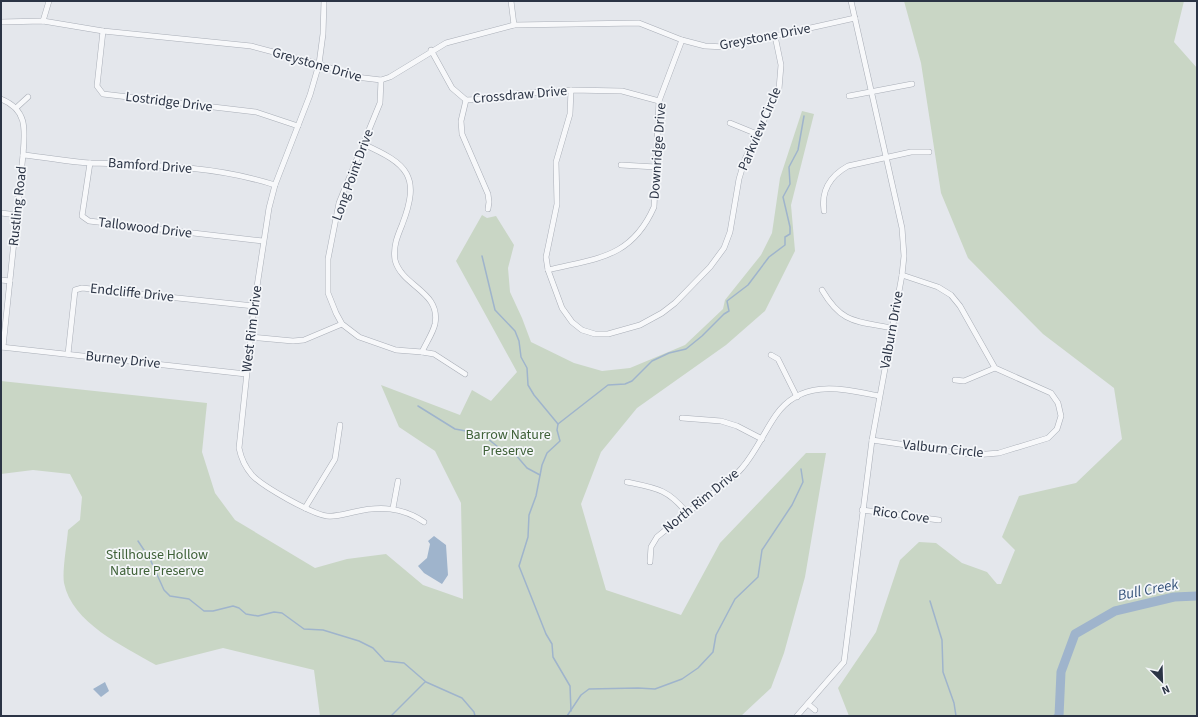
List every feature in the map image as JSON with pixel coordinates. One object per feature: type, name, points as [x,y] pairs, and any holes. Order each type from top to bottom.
[{"type":"street","points":[[43,21],[49,1]]},
{"type":"street","name":"West Rim Drive","points":[[324,1],[323,34],[319,64],[310,95],[268,208],[254,306],[238,439],[240,455],[254,477],[317,514],[337,516],[368,508],[393,508],[404,510],[424,522]]},
{"type":"street","points":[[511,1],[514,25]]},
{"type":"street","name":"Valburn Drive","points":[[808,704],[844,662],[872,440],[902,275],[904,256],[902,228],[873,92],[851,1]]},
{"type":"street","name":"Greystone Drive","points":[[1,22],[43,21],[103,31],[251,46],[319,64],[356,77],[381,80],[396,74],[431,50],[462,37],[514,25],[639,23],[682,40],[716,48],[855,18]]},
{"type":"street","name":"Lostridge Drive","points":[[103,31],[97,86],[103,94],[256,112],[298,126]]},
{"type":"street","name":"Parkview Circle","points":[[571,90],[570,114],[556,162],[557,204],[546,257],[548,270],[562,308],[572,322],[582,330],[595,334],[608,334],[640,325],[662,314],[710,267],[724,248],[730,232],[739,179],[757,134],[775,99],[781,81],[781,65],[775,36]]},
{"type":"street","name":"Downridge Drive","points":[[548,270],[607,255],[623,248],[633,240],[648,221],[654,207],[659,101],[682,40]]},
{"type":"street","name":"Crossdraw Drive","points":[[431,50],[452,88],[466,100],[487,99],[515,94],[571,90],[622,91],[659,101]]},
{"type":"street","name":"Long Point Drive","points":[[381,80],[380,102],[339,203],[328,258],[328,292],[342,324],[359,337],[396,350],[434,354],[465,374]]},
{"type":"street","points":[[849,96],[912,84]]},
{"type":"street","points":[[1,99],[16,108],[28,97]]},
{"type":"street","points":[[466,100],[461,121],[462,134],[488,194],[490,202],[488,209]]},
{"type":"street","name":"Rustling Road","points":[[2,347],[24,155],[25,127],[16,108]]},
{"type":"street","points":[[730,123],[757,134]]},
{"type":"street","points":[[363,144],[383,153],[400,165],[410,184],[410,205],[397,238],[394,255],[401,272],[424,292],[434,305],[435,326],[422,352]]},
{"type":"street","points":[[824,212],[822,200],[832,176],[848,166],[911,152],[929,152]]},
{"type":"street","name":"Bamford Drive","points":[[24,155],[90,163],[141,164],[232,173],[276,184]]},
{"type":"street","name":"Tallowood Drive","points":[[90,163],[82,216],[89,221],[263,241]]},
{"type":"street","points":[[621,165],[656,167]]},
{"type":"street","points":[[1,213],[17,215]]},
{"type":"street","points":[[902,275],[938,286],[951,295],[960,306],[995,368],[964,382],[955,380]]},
{"type":"street","points":[[1,280],[10,281]]},
{"type":"street","name":"Endcliffe Drive","points":[[68,354],[75,290],[82,288],[254,306]]},
{"type":"street","points":[[822,290],[834,309],[843,316],[854,321],[892,328]]},
{"type":"street","points":[[250,337],[293,341],[304,340],[342,324]]},
{"type":"street","name":"Burney Drive","points":[[2,347],[246,374]]},
{"type":"street","points":[[771,355],[778,359],[797,396]]},
{"type":"street","name":"Valburn Circle","points":[[872,440],[975,455],[999,453],[1048,438],[1057,429],[1061,416],[1058,403],[1051,393],[995,368]]},
{"type":"street","name":"North Rim Drive","points":[[650,562],[651,547],[657,537],[742,469],[777,414],[785,405],[797,396],[813,390],[837,388],[879,396]]},
{"type":"street","points":[[682,418],[721,421],[737,426],[762,439]]},
{"type":"street","points":[[305,508],[335,459],[340,425]]},
{"type":"street","points":[[393,508],[398,481]]},
{"type":"street","points":[[627,482],[659,488],[677,500],[687,513]]},
{"type":"street","name":"Rico Cove","points":[[862,510],[939,520]]},
{"type":"street","points":[[797,716],[808,704],[815,710]]},
{"type":"green space","points":[[904,1],[1184,1],[1174,42],[1197,68],[1197,716],[849,716],[838,688],[876,632],[900,560],[919,542],[936,543],[962,563],[987,572],[997,584],[1001,584],[1015,550],[1002,537],[1019,496],[1076,483],[1122,439],[1114,388],[1043,334],[968,258],[941,193],[921,63]]},
{"type":"green space","points":[[802,111],[814,114],[791,205],[795,251],[765,311],[726,345],[637,408],[601,452],[581,504],[606,590],[681,615],[720,543],[806,453],[826,453],[805,577],[784,653],[771,688],[741,716],[320,716],[314,670],[223,648],[156,665],[101,632],[88,622],[77,610],[69,597],[64,583],[64,572],[68,530],[80,520],[82,497],[70,474],[33,470],[1,474],[1,381],[207,403],[202,452],[215,493],[235,520],[315,568],[347,559],[386,554],[423,585],[463,599],[461,503],[435,451],[399,427],[381,385],[460,415],[472,390],[491,401],[517,372],[456,261],[482,215],[487,218],[496,216],[514,245],[508,268],[510,292],[531,342],[574,363],[602,371],[630,368],[685,345],[723,309],[725,300],[761,255],[772,233],[780,178]]},
{"type":"water","points":[[434,536],[446,545],[448,575],[442,584],[424,573],[418,566],[427,558],[430,544],[428,541]]},
{"type":"water","points":[[105,682],[109,691],[101,697],[93,689]]},
{"type":"waterway","points":[[571,711],[570,686],[553,657],[552,644],[546,634],[519,566],[528,537],[529,515],[536,496],[542,465],[547,453],[560,441],[557,430],[558,424],[608,385],[625,384],[632,381],[652,361],[669,353],[686,349],[729,311],[727,301],[748,285],[769,257],[785,245],[785,237],[790,234],[790,227],[783,197],[790,184],[789,167],[798,150],[804,116]]},
{"type":"waterway","points":[[482,256],[495,310],[515,331],[519,341],[521,357],[527,368],[528,385],[534,395],[558,424]]},
{"type":"waterway","points":[[418,406],[455,429],[482,434],[498,447],[515,454],[527,468],[540,475]]},
{"type":"waterway","points":[[567,716],[581,695],[589,689],[655,689],[682,679],[698,668],[713,652],[716,635],[735,599],[758,577],[762,550],[792,505],[803,482],[801,469]]},
{"type":"waterway","points":[[138,541],[150,559],[164,590],[170,596],[189,599],[204,611],[213,611],[233,606],[239,608],[246,614],[258,616],[274,612],[282,613],[304,629],[323,630],[359,641],[373,648],[385,661],[404,663],[426,682],[462,698],[474,712],[475,716]]},
{"type":"waterway","name":"Bull Creek","points":[[1059,716],[1061,672],[1075,634],[1115,611],[1174,597],[1197,596]]},
{"type":"waterway","points":[[930,601],[942,640],[943,672],[954,703],[956,716]]},
{"type":"waterway","points":[[391,716],[425,682]]},
{"type":"waterway","name":"Bull Creek","points":[[1053,716],[1059,713]]},
{"type":"park label","name":"Barrow Nature Preserve","points":[[508,444]]},
{"type":"park label","name":"Stillhouse Hollow Nature Preserve","points":[[157,564]]}]
